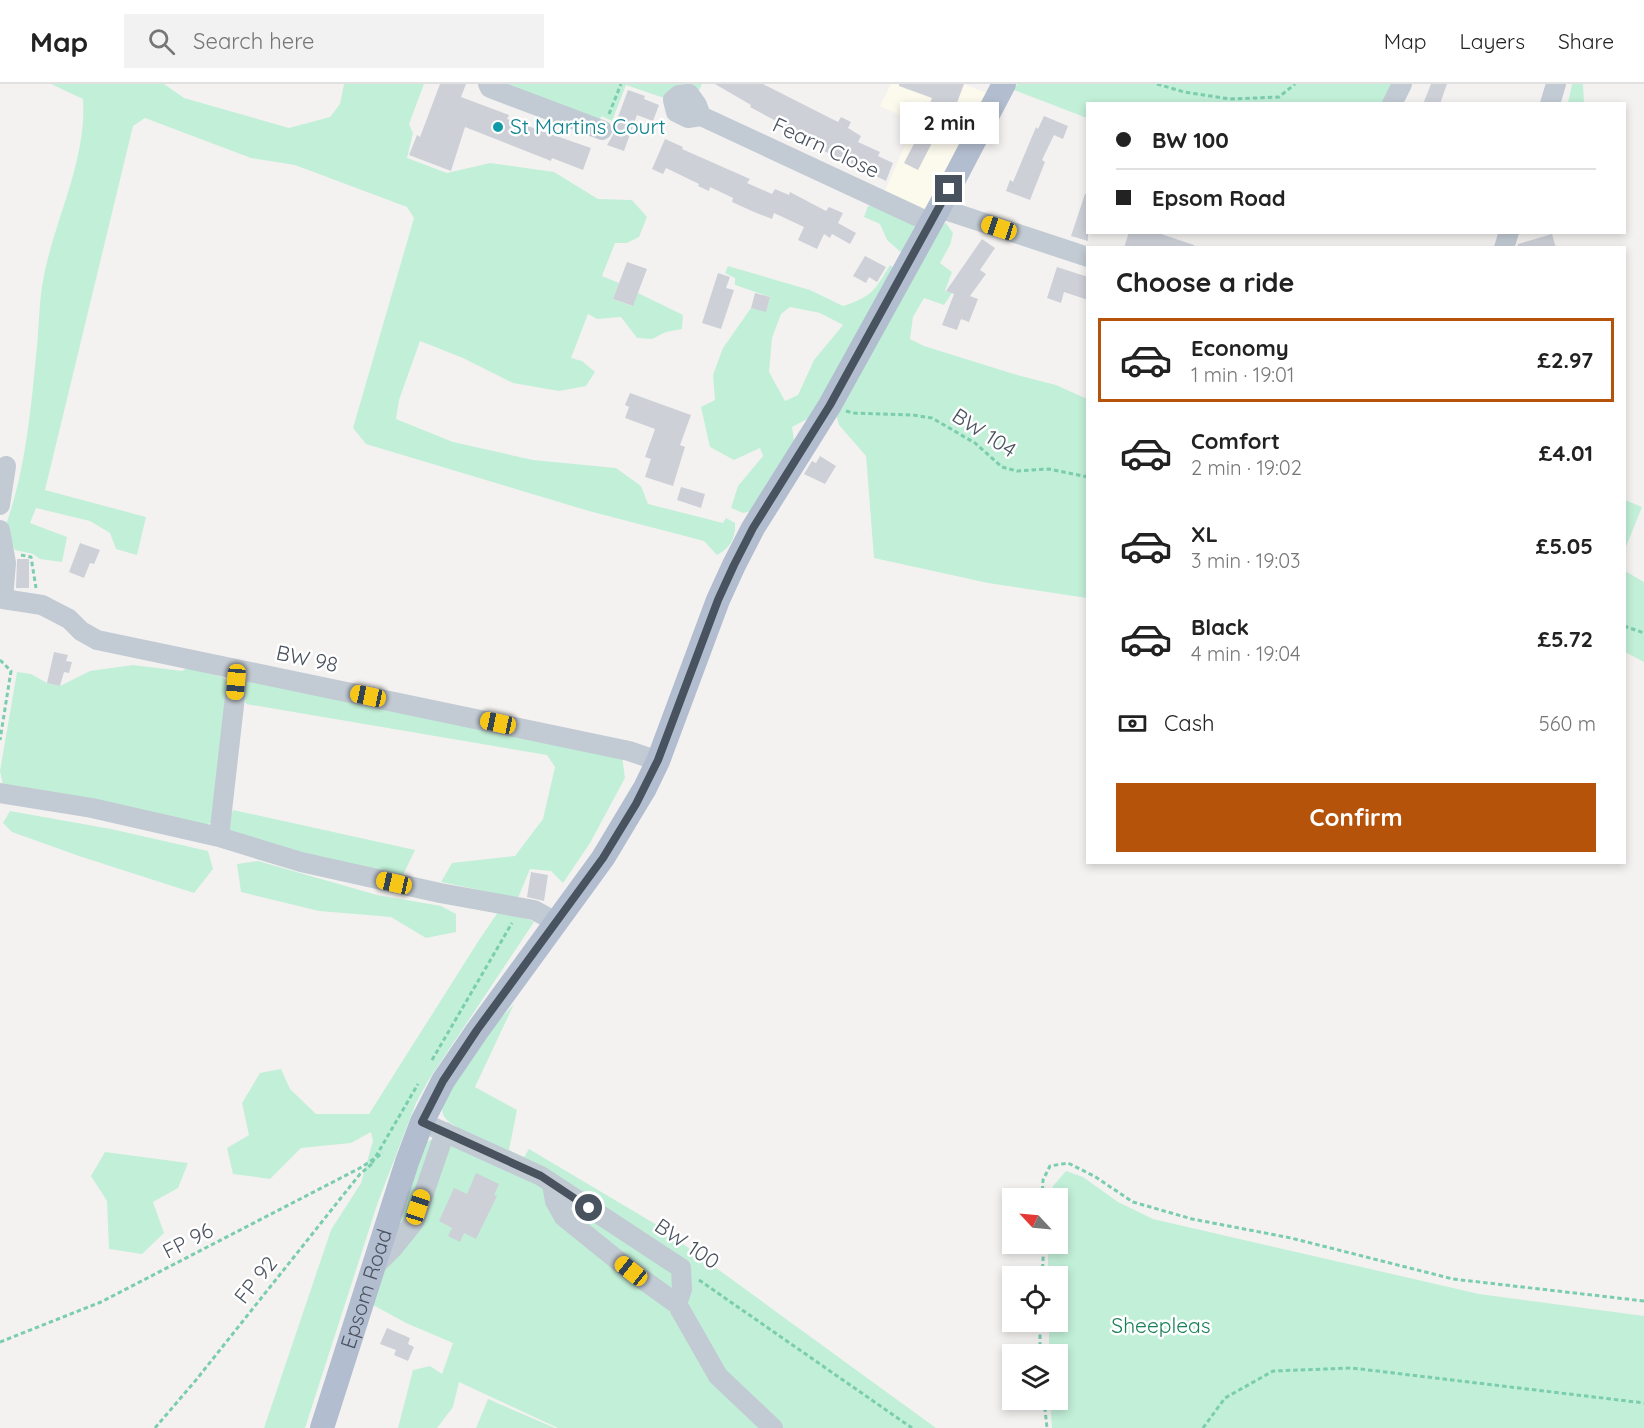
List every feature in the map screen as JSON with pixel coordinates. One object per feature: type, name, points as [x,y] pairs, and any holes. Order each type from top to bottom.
[{"type":"main road","name":"Epsom Road","points":[[322,1428],[407,1162],[422,1122],[443,1081],[621,830],[645,788],[658,760],[718,600],[734,565],[753,528],[830,405],[935,216],[1004,84]]},
{"type":"street","points":[[488,84],[490,88],[602,130]]},
{"type":"street","points":[[1393,102],[1402,84]]},
{"type":"street","points":[[1551,102],[1556,84]]},
{"type":"street","name":"Fearn Close","points":[[701,116],[935,216],[1086,256]]},
{"type":"street","points":[[0,505],[6,466]]},
{"type":"street","points":[[1,599],[6,563],[2,535]]},
{"type":"street","name":"BW 98","points":[[1,599],[42,605],[69,619],[81,631],[97,640],[629,751],[658,760]]},
{"type":"street","points":[[219,837],[238,670]]},
{"type":"street","points":[[0,793],[92,808],[219,837],[301,862],[440,893],[534,910],[556,922]]},
{"type":"street","name":"BW 100","points":[[422,1122],[541,1176],[681,1268]]},
{"type":"street","points":[[373,1269],[414,1222],[445,1132]]},
{"type":"street","points":[[552,1184],[555,1201],[564,1217],[631,1271],[677,1304],[718,1376],[773,1428]]},
{"type":"street","points":[[677,1304],[682,1289],[681,1268]]},
{"type":"path","points":[[602,130],[621,84]]},
{"type":"path","points":[[1157,84],[1184,92],[1230,99],[1279,96],[1295,84]]},
{"type":"path","name":"BW 104","points":[[830,405],[854,413],[932,418],[975,443],[1002,467],[1017,471],[1049,469],[1086,477]]},
{"type":"path","points":[[2,535],[12,553],[31,557],[35,585],[42,605]]},
{"type":"path","points":[[1626,627],[1644,633]]},
{"type":"path","points":[[0,660],[11,671],[0,740]]},
{"type":"path","points":[[429,1066],[513,921]]},
{"type":"path","points":[[373,1161],[423,1076]]},
{"type":"path","name":"FP 96","points":[[0,1342],[101,1302],[360,1168],[383,1153]]},
{"type":"path","name":"FP 92","points":[[155,1428],[360,1174],[373,1161]]},
{"type":"path","points":[[1043,1188],[1043,1180],[1050,1166],[1068,1163],[1094,1176],[1133,1202],[1192,1219],[1291,1238],[1453,1279],[1644,1301]]},
{"type":"path","name":"BW 100","points":[[681,1268],[912,1428]]},
{"type":"path","points":[[1203,1428],[1225,1398],[1274,1371],[1352,1368],[1644,1403]]},
{"type":"path","points":[[1045,1410],[1047,1428]]},
{"type":"shaded area","points":[[891,84],[963,84],[987,93],[928,215],[884,193],[915,122],[880,106]]},
{"type":"green space","points":[[51,84],[164,84],[184,98],[289,128],[330,117],[340,104],[344,84],[424,84],[409,124],[413,133],[407,158],[447,173],[490,163],[554,172],[598,199],[632,200],[647,217],[639,237],[627,243],[615,243],[602,276],[619,283],[613,299],[632,306],[638,293],[683,315],[682,329],[666,332],[652,339],[637,338],[621,317],[597,319],[588,314],[571,358],[582,361],[595,372],[586,386],[559,391],[513,383],[463,358],[420,341],[399,400],[396,419],[453,442],[533,460],[616,468],[641,486],[648,504],[723,523],[726,518],[735,523],[731,542],[717,555],[704,541],[589,511],[366,444],[353,428],[414,218],[407,207],[295,165],[251,158],[145,118],[133,126],[45,490],[146,517],[137,555],[116,549],[110,533],[90,521],[36,508],[30,523],[67,537],[62,562],[40,559],[33,554],[15,550],[4,530],[23,462],[42,286],[74,170],[83,123],[83,99]]},
{"type":"green space","points":[[500,84],[702,84],[697,94],[667,99],[626,85],[612,121],[602,116],[597,122]]},
{"type":"green space","points":[[1017,84],[1400,84],[1391,102],[1086,102],[1086,118],[1014,90]]},
{"type":"green space","points":[[1572,84],[1583,84],[1584,102],[1568,102]]},
{"type":"green space","points":[[882,205],[913,220],[916,233],[903,254],[887,240],[880,224],[864,217],[868,206]]},
{"type":"green space","points":[[946,223],[953,233],[950,245],[940,263],[952,272],[945,291],[952,293],[944,305],[924,298],[913,317],[910,339],[924,346],[1056,385],[1086,399],[1086,598],[988,583],[874,558],[866,456],[839,425],[836,414],[937,227]]},
{"type":"green space","points":[[890,265],[895,269],[813,416],[792,427],[794,441],[751,511],[743,513],[731,508],[738,486],[763,456],[760,448],[734,460],[710,447],[701,407],[715,400],[713,375],[723,348],[751,308],[766,311],[770,297],[735,285],[735,278],[725,273],[728,266],[810,290],[843,306],[861,299],[872,291]],"holes":[[[790,307],[820,313],[843,325],[814,360],[798,395],[785,401],[769,372],[772,338],[781,314]]]},
{"type":"green space","points":[[1626,500],[1642,507],[1626,547]]},
{"type":"green space","points":[[1626,572],[1644,582],[1644,662],[1626,653]]},
{"type":"green space","points":[[133,665],[182,671],[187,668],[223,677],[228,684],[211,823],[200,826],[3,785],[0,771],[17,672],[31,674],[47,683],[60,686],[90,671]]},
{"type":"green space","points":[[246,679],[622,756],[625,778],[590,843],[563,883],[551,871],[530,869],[518,898],[441,882],[452,863],[515,856],[543,819],[555,767],[547,755],[246,704],[243,689]]},
{"type":"green space","points":[[233,810],[415,850],[402,877],[322,860],[226,829]]},
{"type":"green space","points":[[10,811],[111,829],[208,851],[213,869],[194,893],[12,832],[3,823]]},
{"type":"green space","points":[[258,861],[377,895],[441,906],[456,914],[456,932],[426,938],[391,917],[319,911],[241,892],[237,864]]},
{"type":"green space","points":[[499,911],[524,916],[534,922],[428,1081],[416,1103],[378,1202],[305,1428],[264,1428],[331,1230],[361,1183],[373,1141],[371,1132],[351,1143],[301,1148],[270,1179],[233,1174],[227,1148],[249,1135],[242,1103],[260,1073],[281,1069],[290,1089],[316,1114],[369,1114]]},
{"type":"green space","points":[[514,1004],[475,1087],[517,1110],[509,1150],[524,1157],[529,1149],[657,1225],[936,1428],[558,1428],[459,1382],[453,1407],[437,1428],[398,1428],[413,1370],[430,1366],[442,1374],[453,1343],[406,1323],[373,1305],[426,1142],[433,1139],[441,1160],[457,1127],[444,1117],[443,1101],[484,1037]]},
{"type":"green space","points":[[105,1152],[188,1163],[178,1188],[153,1202],[164,1233],[142,1254],[109,1249],[107,1201],[91,1176]]},
{"type":"green space","name":"Sheepleas","points":[[1066,1171],[1083,1177],[1118,1202],[1153,1219],[1479,1294],[1644,1316],[1644,1428],[1052,1428],[1051,1410],[1068,1410],[1068,1344],[1049,1344],[1049,1332],[1068,1332],[1068,1266],[1048,1266],[1048,1254],[1068,1254],[1068,1188],[1053,1188]]},
{"type":"green space","points":[[488,1399],[555,1428],[476,1428]]},
{"type":"building","name":"St Martins Court","points":[[440,84],[466,84],[461,97],[509,115],[507,119],[591,148],[583,170],[552,158],[551,161],[465,127],[451,171],[409,155],[417,135],[420,137]]},
{"type":"building","points":[[715,84],[763,84],[838,122],[841,117],[851,122],[848,128],[861,136],[858,142],[880,152],[878,156],[893,163],[886,181],[822,150],[824,147],[750,107],[751,105]]},
{"type":"building","points":[[899,84],[964,84],[955,108],[946,105],[937,133],[918,170],[904,163],[919,134],[932,98],[899,86]]},
{"type":"building","points":[[1431,84],[1447,84],[1441,102],[1424,102]]},
{"type":"building","points":[[628,90],[645,96],[644,99],[659,105],[653,121],[637,115],[624,151],[607,145],[613,135]]},
{"type":"building","points":[[1044,116],[1068,126],[1063,139],[1054,135],[1042,160],[1045,162],[1030,200],[1006,191],[1010,180],[1013,182],[1036,127],[1038,129]]},
{"type":"building","points":[[665,139],[683,147],[682,149],[750,179],[747,183],[772,194],[775,189],[789,195],[790,192],[826,211],[829,207],[843,213],[838,223],[856,233],[850,244],[832,234],[830,238],[824,234],[817,249],[798,240],[804,227],[774,213],[772,219],[754,212],[732,202],[733,198],[710,187],[709,191],[666,168],[663,174],[652,169]]},
{"type":"building","points":[[1085,194],[1086,194],[1088,241],[1071,236]]},
{"type":"building","points":[[1128,234],[1161,234],[1194,245],[1194,246],[1125,246]]},
{"type":"building","points":[[1552,234],[1555,246],[1518,246]]},
{"type":"building","points":[[982,239],[995,248],[980,270],[986,274],[970,296],[978,299],[969,322],[961,319],[957,330],[942,325],[954,294],[946,291]]},
{"type":"building","points":[[865,256],[886,267],[877,282],[869,277],[866,283],[853,276]]},
{"type":"building","points":[[627,262],[647,269],[633,306],[613,299]]},
{"type":"building","points":[[1057,267],[1086,276],[1086,299],[1064,292],[1061,303],[1047,298]]},
{"type":"building","points":[[718,273],[730,277],[726,288],[734,290],[721,329],[702,323]]},
{"type":"building","points":[[755,293],[770,297],[766,312],[751,308]]},
{"type":"building","points":[[630,393],[691,415],[680,445],[685,447],[673,486],[645,477],[651,459],[645,457],[655,429],[625,418],[629,407],[625,405]]},
{"type":"building","points":[[820,456],[836,466],[825,484],[804,474],[812,461],[816,463]]},
{"type":"building","points":[[681,487],[705,494],[701,508],[677,500]]},
{"type":"building","points":[[80,543],[100,550],[94,564],[90,563],[84,578],[69,572]]},
{"type":"building","points":[[17,559],[29,559],[29,588],[16,588]]},
{"type":"building","points":[[54,652],[68,655],[66,661],[72,662],[69,673],[64,672],[60,686],[47,683]]},
{"type":"building","points":[[531,872],[548,875],[544,901],[527,897]]},
{"type":"building","points":[[476,1173],[499,1184],[494,1195],[497,1196],[476,1239],[464,1233],[460,1242],[448,1236],[452,1228],[439,1221],[454,1188],[467,1194]]},
{"type":"building","points":[[387,1328],[410,1338],[408,1344],[414,1347],[408,1361],[394,1355],[396,1350],[380,1344]]},
{"type":"place","name":"St Martins Court","points":[[498,127]]},
{"type":"route","points":[[589,1208],[541,1176],[422,1122],[443,1081],[477,1030],[603,858],[627,820],[658,760],[718,600],[734,565],[753,528],[830,405],[949,189]]}]
